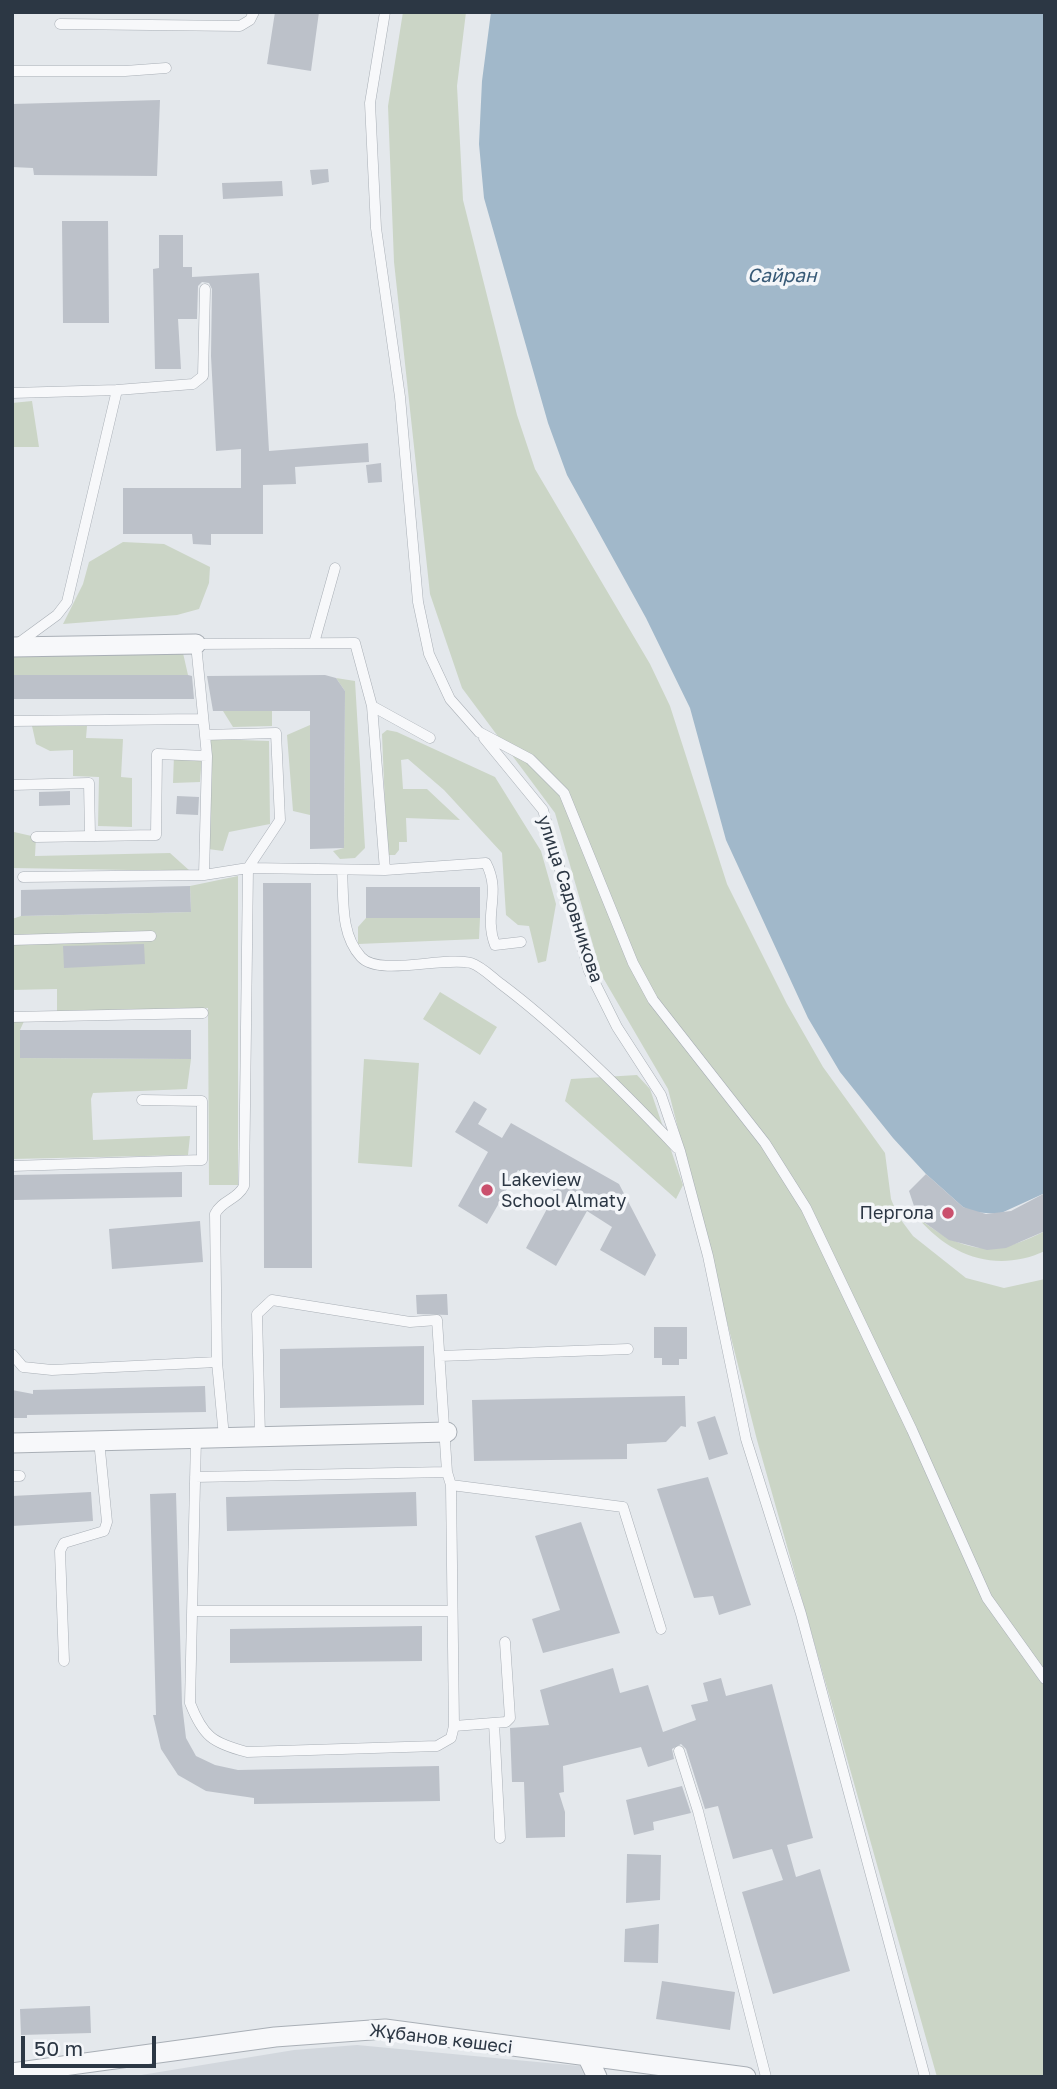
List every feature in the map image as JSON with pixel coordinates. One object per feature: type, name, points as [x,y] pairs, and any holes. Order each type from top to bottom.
[{"type":"street","points":[[12,647],[196,644]]},
{"type":"street","points":[[12,1443],[447,1432]]},
{"type":"street","name":"Жұбанов көшесі","points":[[12,2073],[275,2037],[385,2029],[746,2077]]},
{"type":"street","points":[[588,2058],[597,2077]]},
{"type":"lane","points":[[60,24],[240,26],[250,20],[254,12]]},
{"type":"lane","name":"улица Садовникова","points":[[385,12],[370,103],[376,228],[408,476],[418,601],[429,654],[450,699],[543,810],[589,971],[617,1027],[661,1095],[680,1151],[709,1256],[746,1439],[801,1614],[925,2077]]},
{"type":"lane","points":[[12,71],[125,71],[166,68]]},
{"type":"lane","points":[[12,393],[117,390],[199,382],[203,376],[205,289]]},
{"type":"lane","points":[[12,647],[58,615],[68,602],[117,390]]},
{"type":"lane","points":[[314,643],[335,568]]},
{"type":"lane","points":[[204,875],[206,756],[196,644],[355,643],[372,706],[385,870]]},
{"type":"lane","points":[[372,706],[430,738]]},
{"type":"lane","points":[[12,721],[202,719]]},
{"type":"lane","points":[[479,732],[530,759],[564,793],[633,963],[653,1000],[765,1143],[806,1208],[912,1430],[987,1598],[1045,1678]]},
{"type":"lane","points":[[205,734],[276,733],[280,820],[247,868],[244,1186],[239,1195],[220,1204],[215,1214],[217,1362],[224,1437]]},
{"type":"lane","points":[[36,837],[156,835],[157,754],[206,756]]},
{"type":"lane","points":[[12,785],[89,783],[90,836]]},
{"type":"lane","points":[[23,877],[204,875],[247,868],[385,870],[486,863],[495,880],[489,929],[495,945],[521,942]]},
{"type":"lane","points":[[342,870],[346,934],[362,959],[373,963],[412,965],[437,961],[472,963],[516,995],[646,1114],[680,1151]]},
{"type":"lane","points":[[12,940],[151,936]]},
{"type":"lane","points":[[12,1017],[202,1013]]},
{"type":"lane","points":[[12,1167],[202,1160],[202,1101],[142,1100]]},
{"type":"lane","points":[[196,1437],[190,1703],[200,1729],[222,1746],[247,1752],[437,1746],[451,1738],[454,1726],[450,1611],[451,1485],[447,1472],[447,1432],[437,1320],[410,1322],[272,1300],[257,1314],[260,1436]]},
{"type":"lane","points":[[440,1356],[628,1349]]},
{"type":"lane","points":[[12,1354],[23,1367],[52,1370],[217,1362]]},
{"type":"lane","points":[[64,1661],[60,1550],[64,1543],[104,1531],[107,1522],[99,1440]]},
{"type":"lane","points":[[195,1478],[447,1472]]},
{"type":"lane","points":[[451,1485],[623,1507],[661,1629]]},
{"type":"lane","points":[[192,1611],[450,1611]]},
{"type":"lane","points":[[454,1726],[506,1722],[510,1718],[505,1642]]},
{"type":"lane","points":[[494,1723],[500,1838]]},
{"type":"lane","points":[[679,1751],[698,1811],[766,2077]]},
{"type":"shaded area","points":[[357,2045],[580,2066],[585,2077],[129,2077],[294,2050]]},
{"type":"green space","points":[[403,12],[466,12],[457,86],[463,200],[517,415],[535,469],[650,664],[670,706],[727,884],[787,1004],[823,1067],[885,1153],[891,1199],[898,1216],[913,1236],[966,1278],[1004,1288],[1045,1279],[1045,2077],[937,2077],[757,1440],[668,1089],[602,976],[555,813],[462,688],[430,594],[394,262],[388,106]]},
{"type":"green space","points":[[32,401],[39,447],[12,447],[12,403]]},
{"type":"green space","points":[[123,542],[164,544],[210,567],[209,583],[199,609],[177,615],[63,624],[83,584],[89,562]]},
{"type":"green space","points":[[183,653],[188,675],[12,675],[12,655]]},
{"type":"green space","points":[[336,678],[355,681],[365,848],[355,858],[340,859],[333,851],[344,848],[345,691]]},
{"type":"green space","points":[[223,711],[272,711],[272,726],[233,727]]},
{"type":"green space","points":[[310,725],[310,815],[293,811],[287,735]]},
{"type":"green space","points":[[32,726],[87,726],[86,738],[123,739],[121,777],[132,778],[132,827],[98,826],[99,777],[73,776],[73,750],[50,751],[36,744]]},
{"type":"green space","points":[[387,730],[397,732],[495,777],[541,851],[556,904],[546,961],[538,963],[529,926],[518,925],[506,915],[502,853],[444,790],[408,759],[401,760],[403,789],[427,789],[460,820],[406,818],[407,842],[399,842],[399,850],[395,855],[387,855],[382,734]]},
{"type":"green space","points":[[211,739],[269,741],[270,824],[229,832],[223,851],[208,849]]},
{"type":"green space","points":[[174,755],[202,756],[200,782],[173,783]]},
{"type":"green space","points":[[12,791],[14,832],[36,837],[35,856],[170,853],[190,871],[12,868]]},
{"type":"green space","points":[[238,876],[238,1185],[209,1185],[208,1008],[57,1012],[57,989],[12,990],[12,919],[21,916],[191,912],[190,886]]},
{"type":"green space","points":[[366,918],[480,918],[479,939],[358,944],[358,927]]},
{"type":"green space","points":[[440,992],[497,1027],[480,1055],[423,1019]]},
{"type":"green space","points":[[12,1019],[25,1019],[20,1030],[21,1058],[191,1059],[187,1089],[93,1093],[91,1099],[93,1140],[190,1136],[188,1155],[12,1159]]},
{"type":"green space","points":[[364,1059],[419,1063],[412,1167],[358,1163]]},
{"type":"green space","points":[[637,1075],[650,1089],[683,1185],[676,1199],[565,1101],[571,1079]]},
{"type":"green space","points":[[918,1218],[950,1239],[979,1248],[1010,1245],[1045,1231],[1045,1251],[1010,1261],[992,1261],[976,1257],[945,1243]]},
{"type":"water","name":"Сайран","points":[[491,12],[1045,12],[1045,1193],[999,1214],[973,1212],[963,1207],[926,1174],[840,1072],[808,1018],[726,840],[690,708],[646,618],[567,475],[548,423],[484,198],[479,144],[482,81]]},
{"type":"building","points":[[275,12],[319,12],[311,71],[267,64]]},
{"type":"building","points":[[160,100],[157,176],[34,175],[33,168],[12,167],[12,104]]},
{"type":"building","points":[[328,169],[329,182],[312,185],[310,170]]},
{"type":"building","points":[[282,181],[283,196],[223,199],[222,183]]},
{"type":"building","points":[[62,221],[108,221],[109,323],[63,323]]},
{"type":"building","points":[[159,235],[183,235],[183,267],[192,267],[192,277],[259,273],[269,451],[368,443],[369,462],[295,467],[296,484],[263,485],[263,534],[211,534],[211,545],[193,544],[192,534],[123,534],[123,488],[241,488],[241,449],[216,451],[211,356],[212,289],[209,283],[202,282],[198,286],[197,319],[178,319],[181,369],[155,369],[153,269],[159,268]]},
{"type":"building","points":[[381,463],[382,482],[368,483],[366,465]]},
{"type":"building","points":[[12,675],[188,675],[192,676],[194,699],[12,699]]},
{"type":"building","points":[[325,675],[336,678],[345,691],[344,848],[310,849],[310,711],[213,711],[207,676]]},
{"type":"building","points":[[70,791],[70,805],[39,806],[39,792]]},
{"type":"building","points":[[177,796],[199,797],[198,815],[176,814]]},
{"type":"building","points":[[263,883],[311,883],[312,1268],[264,1268]]},
{"type":"building","points":[[190,886],[191,912],[21,916],[21,890]]},
{"type":"building","points":[[366,887],[480,887],[480,918],[366,918]]},
{"type":"building","points":[[144,944],[145,964],[64,968],[63,946]]},
{"type":"building","points":[[20,1030],[191,1030],[191,1059],[20,1058]]},
{"type":"building","name":"Lakeview School Almaty","points":[[474,1101],[487,1109],[478,1124],[502,1138],[511,1123],[619,1184],[656,1255],[645,1276],[600,1250],[612,1227],[587,1211],[556,1266],[526,1248],[556,1192],[518,1170],[487,1224],[458,1206],[488,1152],[455,1132]]},
{"type":"building","points":[[182,1172],[182,1197],[14,1200],[13,1175]]},
{"type":"building","name":"Пергола","points":[[926,1174],[963,1207],[986,1214],[1011,1211],[1045,1193],[1045,1231],[1006,1248],[987,1250],[949,1240],[918,1218],[909,1191]]},
{"type":"building","points":[[200,1221],[203,1262],[112,1269],[109,1229]]},
{"type":"building","points":[[447,1294],[448,1315],[417,1314],[416,1295]]},
{"type":"building","points":[[654,1327],[687,1327],[687,1359],[679,1359],[679,1365],[662,1365],[662,1358],[654,1358]]},
{"type":"building","points":[[424,1346],[424,1405],[280,1408],[280,1349]]},
{"type":"building","points":[[205,1386],[206,1412],[27,1415],[27,1418],[12,1418],[12,1390],[33,1394],[33,1390]]},
{"type":"building","points":[[685,1396],[686,1427],[681,1426],[666,1442],[627,1444],[627,1459],[474,1461],[472,1400]]},
{"type":"building","points":[[715,1416],[728,1454],[709,1460],[697,1422]]},
{"type":"building","points":[[708,1477],[751,1605],[719,1615],[713,1596],[694,1598],[657,1489]]},
{"type":"building","points":[[91,1492],[93,1521],[12,1526],[12,1496]]},
{"type":"building","points":[[416,1492],[417,1526],[227,1531],[226,1497]]},
{"type":"building","points":[[176,1493],[182,1704],[186,1738],[196,1756],[215,1765],[238,1770],[439,1766],[440,1801],[254,1804],[254,1798],[206,1791],[178,1775],[161,1749],[153,1715],[156,1715],[150,1494]]},
{"type":"building","points":[[581,1522],[620,1633],[543,1653],[532,1619],[560,1610],[535,1536]]},
{"type":"building","points":[[422,1626],[422,1661],[230,1663],[230,1629]]},
{"type":"building","points":[[613,1668],[620,1693],[648,1685],[663,1732],[696,1720],[691,1705],[708,1701],[703,1683],[721,1678],[726,1696],[772,1684],[813,1838],[787,1845],[796,1877],[820,1869],[850,1971],[773,1994],[742,1892],[783,1880],[772,1849],[733,1859],[718,1806],[705,1809],[686,1749],[681,1744],[672,1749],[674,1759],[648,1767],[641,1747],[563,1766],[564,1792],[559,1793],[565,1812],[565,1837],[526,1838],[524,1782],[512,1782],[510,1728],[549,1725],[540,1690]]},
{"type":"building","points":[[682,1786],[691,1813],[653,1822],[654,1830],[634,1835],[626,1800]]},
{"type":"building","points":[[627,1854],[661,1855],[660,1900],[626,1903]]},
{"type":"building","points":[[659,1924],[658,1963],[624,1962],[625,1929]]},
{"type":"building","points":[[662,1981],[735,1992],[730,2030],[656,2019]]},
{"type":"building","points":[[90,2006],[91,2033],[21,2035],[20,2009]]},
{"type":"place","name":"Lakeview School Almaty","points":[[487,1190]]},
{"type":"place","name":"Пергола","points":[[948,1213]]}]
